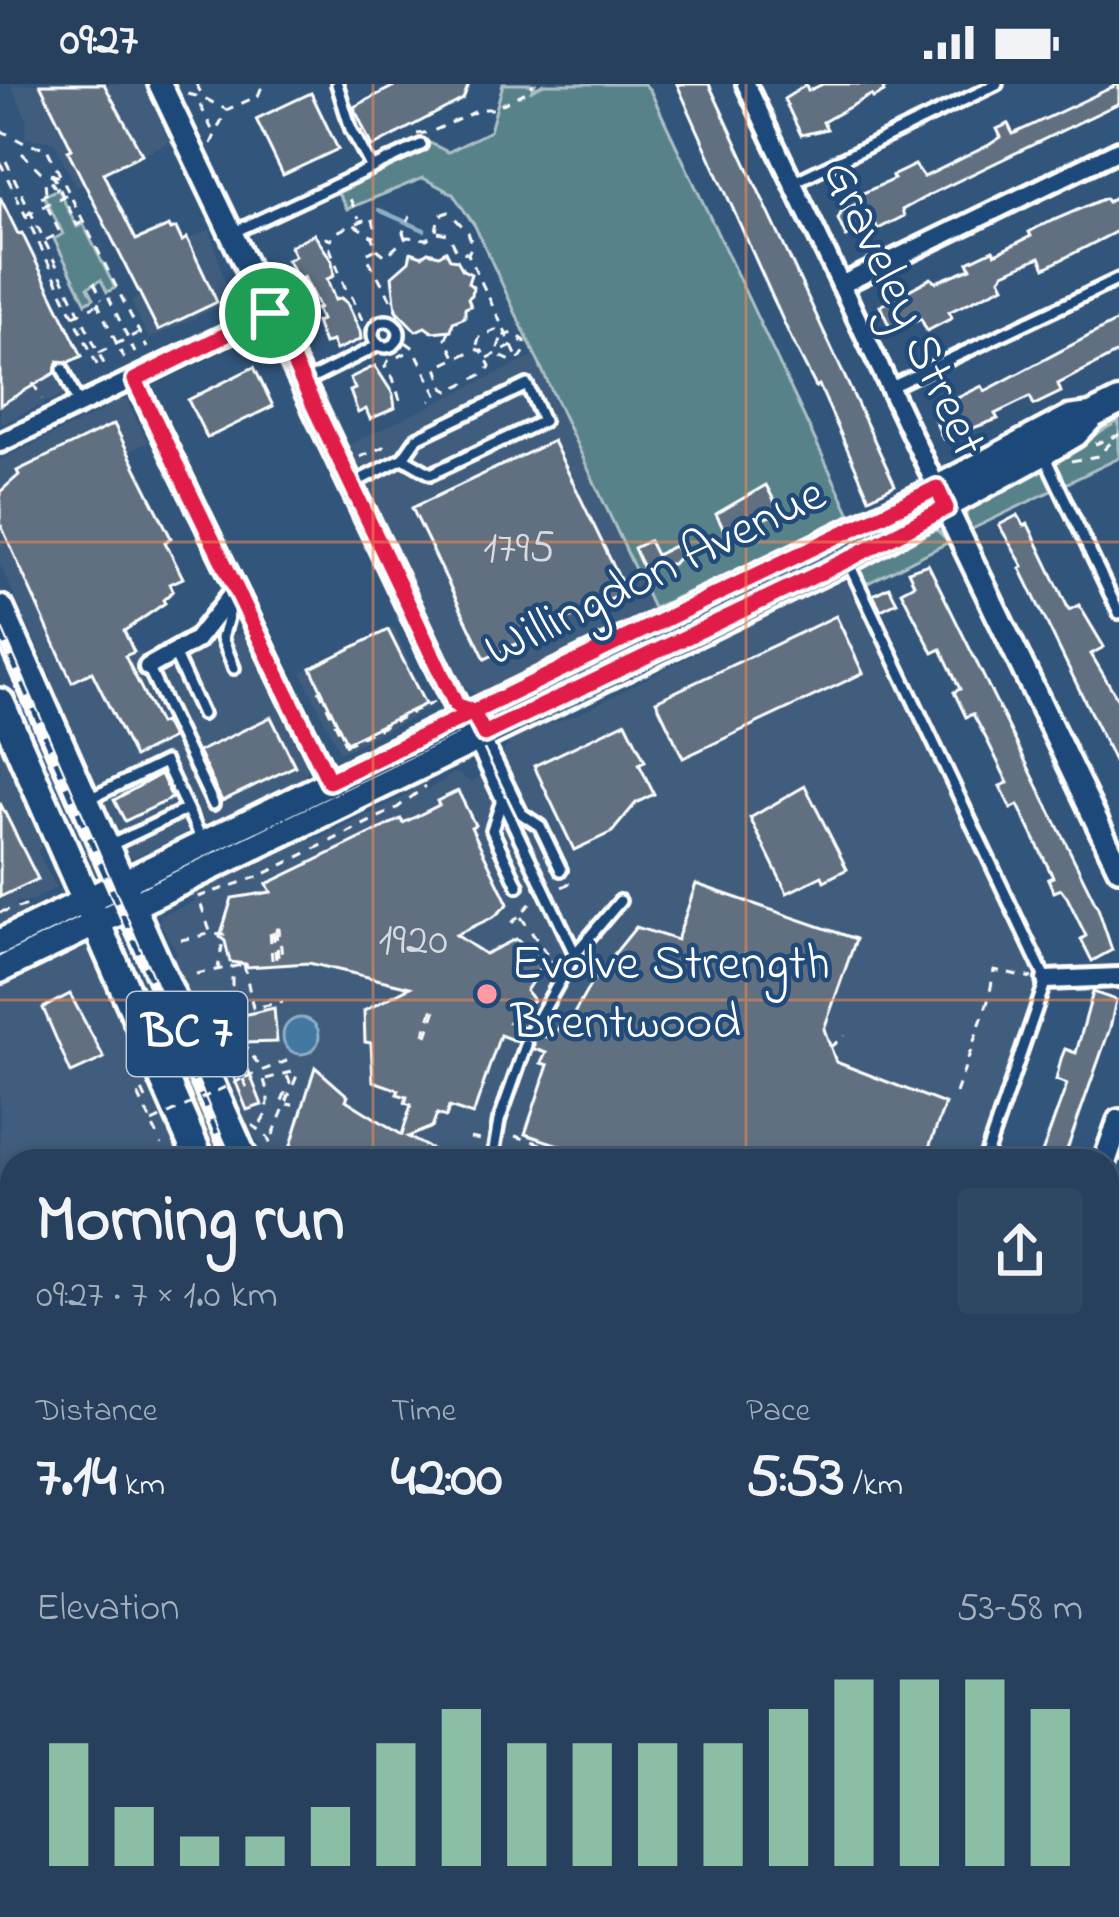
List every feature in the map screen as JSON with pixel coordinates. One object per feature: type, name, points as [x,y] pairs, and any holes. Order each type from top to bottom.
[{"type":"main road","name":"Willingdon Avenue","points":[[0,970],[125,894],[431,760],[463,718],[847,560],[1068,419],[1091,416],[1119,402]]},
{"type":"main road","name":"Willingdon Avenue","points":[[125,894],[203,842],[329,781],[941,498],[1053,457],[1091,416]]},
{"type":"main road","name":"BC 7","points":[[0,610],[239,1149]]},
{"type":"main road","name":"BC 7","points":[[0,703],[195,1149]]},
{"type":"main road","name":"Willingdon Avenue","points":[[0,942],[91,911]]},
{"type":"street","points":[[160,84],[463,718]]},
{"type":"street","name":"Graveley Street","points":[[746,84],[941,498]]},
{"type":"street","points":[[841,285],[1119,150]]},
{"type":"street","points":[[0,443],[270,313]]},
{"type":"street","points":[[135,380],[329,781]]},
{"type":"street","points":[[941,498],[1119,868]]},
{"type":"street","points":[[148,667],[204,632],[235,592]]},
{"type":"street","points":[[1046,980],[1119,977]]},
{"type":"lane","points":[[337,84],[351,129],[372,169]]},
{"type":"lane","points":[[792,183],[997,84]]},
{"type":"lane","points":[[232,233],[421,145]]},
{"type":"lane","points":[[890,388],[1119,279]]},
{"type":"lane","points":[[303,383],[379,345],[392,346],[399,332],[386,322],[374,331],[379,345]]},
{"type":"lane","points":[[63,369],[79,405]]},
{"type":"lane","points":[[352,484],[403,458],[417,438],[526,386],[543,421],[430,474],[403,458]]},
{"type":"lane","points":[[1053,457],[1119,613]]},
{"type":"lane","points":[[847,560],[1046,980],[988,1149]]},
{"type":"lane","points":[[234,668],[222,638],[235,592]]},
{"type":"lane","points":[[174,653],[202,714]]},
{"type":"lane","points":[[148,667],[213,804]]},
{"type":"lane","points":[[463,718],[575,954]]},
{"type":"lane","points":[[463,718],[522,814],[540,826],[561,870]]},
{"type":"lane","points":[[84,802],[165,762],[203,842]]},
{"type":"lane","points":[[502,800],[492,830],[518,886]]},
{"type":"lane","points":[[104,848],[187,809]]},
{"type":"lane","points":[[531,1032],[575,954],[620,902]]},
{"type":"lane","points":[[494,1149],[499,1120],[526,1045]]},
{"type":"path","points":[[196,84],[204,98],[226,110]]},
{"type":"path","points":[[212,144],[226,110],[258,96],[263,84]]},
{"type":"path","points":[[407,138],[481,109],[493,109],[533,84]]},
{"type":"path","points":[[186,94],[196,96],[216,136]]},
{"type":"path","points":[[0,130],[28,145],[46,147],[147,348]]},
{"type":"path","points":[[22,153],[41,172],[65,178]]},
{"type":"path","points":[[3,161],[103,370],[99,353],[29,214]]},
{"type":"path","points":[[52,172],[57,188]]},
{"type":"path","points":[[47,193],[43,183],[47,180],[64,196],[77,224],[86,220]]},
{"type":"path","points":[[45,241],[60,233],[42,196],[57,188]]},
{"type":"path","points":[[29,214],[72,193]]},
{"type":"path","points":[[350,199],[360,220]]},
{"type":"path","points":[[354,225],[386,256],[406,239],[427,238],[436,231],[439,215],[449,212],[469,232],[468,254]]},
{"type":"path","points":[[373,239],[377,233],[372,217],[335,232],[331,240],[326,238],[347,295],[367,329],[374,331]]},
{"type":"path","points":[[406,239],[408,221]]},
{"type":"path","points":[[436,231],[448,235],[458,251],[468,254],[518,359]]},
{"type":"path","points":[[359,258],[377,249]]},
{"type":"path","points":[[366,254],[395,313],[406,325],[407,343],[415,349],[438,397],[430,401]]},
{"type":"path","points":[[94,282],[124,359]]},
{"type":"path","points":[[77,315],[120,292]]},
{"type":"path","points":[[103,301],[135,353]]},
{"type":"path","points":[[476,349],[478,338],[495,330],[499,319]]},
{"type":"path","points":[[495,330],[519,334],[524,340],[525,351],[518,359],[506,359],[499,353]]},
{"type":"path","points":[[449,331],[446,338],[455,359]]},
{"type":"path","points":[[99,353],[140,332]]},
{"type":"path","points":[[499,353],[504,335]]},
{"type":"path","points":[[486,359],[524,340]]},
{"type":"path","points":[[400,400],[385,367],[388,361],[415,349]]},
{"type":"path","points":[[476,349],[490,366],[487,372],[449,391],[437,367],[476,349]]},
{"type":"path","points":[[432,385],[440,381]]},
{"type":"path","points":[[34,383],[42,399]]},
{"type":"path","points":[[1053,457],[1077,462],[1098,456],[1119,434]]},
{"type":"path","points":[[319,690],[349,752]]},
{"type":"path","points":[[316,709],[326,704]]},
{"type":"path","points":[[408,714],[412,722]]},
{"type":"path","points":[[345,745],[408,714],[463,718]]},
{"type":"path","points":[[386,725],[390,733]]},
{"type":"path","points":[[366,735],[369,743]]},
{"type":"path","points":[[194,899],[260,876],[412,800],[433,779],[431,760]]},
{"type":"path","points":[[562,887],[578,879]]},
{"type":"path","points":[[0,912],[46,899]]},
{"type":"path","points":[[512,923],[535,900]]},
{"type":"path","points":[[201,905],[211,934]]},
{"type":"path","points":[[514,907],[548,964],[556,968]]},
{"type":"path","points":[[279,929],[277,958],[274,930],[279,929]]},
{"type":"path","points":[[181,940],[224,935],[218,969]]},
{"type":"path","points":[[548,964],[560,954]]},
{"type":"path","points":[[196,974],[245,964],[253,1008],[283,1002]]},
{"type":"path","points":[[226,1023],[232,1006],[232,966]]},
{"type":"path","points":[[956,1093],[994,970],[1046,980]]},
{"type":"path","points":[[425,1035],[436,1002]]},
{"type":"path","points":[[216,1018],[226,1023],[259,1065]]},
{"type":"path","points":[[830,1048],[845,1036]]},
{"type":"path","points":[[225,1039],[242,1043]]},
{"type":"path","points":[[243,1079],[228,1062],[242,1061],[237,1051],[234,1052],[238,1060],[243,1079],[250,1094]]},
{"type":"path","points":[[152,1122],[289,1060]]},
{"type":"path","points":[[261,1123],[269,1098],[263,1078],[292,1074]]},
{"type":"path","points":[[273,1135],[290,1104],[292,1074]]},
{"type":"path","points":[[290,1104],[281,1102],[292,1074]]},
{"type":"path","points":[[146,1099],[142,1090],[137,1092],[162,1145]]},
{"type":"path","points":[[267,1114],[280,1123]]},
{"type":"path","points":[[515,1136],[561,1149]]},
{"type":"path","points":[[470,1138],[480,1140]]},
{"type":"shaded area","points":[[11,84],[145,84],[169,142],[76,187],[54,142],[25,138],[27,120]]},
{"type":"shaded area","points":[[210,229],[230,301],[149,339],[131,301],[180,278],[167,250]]},
{"type":"shaded area","points":[[13,261],[74,389],[0,425],[0,267]]},
{"type":"shaded area","points":[[536,355],[653,608],[477,694],[463,686],[349,445]]},
{"type":"shaded area","points":[[114,399],[127,401],[148,442],[74,478],[108,665],[139,650],[148,666],[206,630],[220,635],[247,634],[310,762],[296,781],[133,858],[120,851],[50,692],[51,675],[0,564],[0,460],[101,412]]},
{"type":"shaded area","points":[[850,567],[1039,960],[1042,984],[986,1149],[262,1149],[242,1123],[166,954],[178,954],[159,921],[161,915],[194,902],[187,894],[284,847],[325,836],[404,797],[424,780],[428,790],[452,774],[470,782],[504,763],[504,751],[513,737],[580,713],[837,580]]},
{"type":"shaded area","points":[[394,627],[429,709],[340,753],[301,672]]},
{"type":"shaded area","points":[[0,739],[47,849],[42,846],[37,851],[56,887],[32,901],[16,902],[17,907],[30,910],[0,925]]},
{"type":"shaded area","points":[[74,949],[97,951],[181,1149],[0,1149],[0,985]]},
{"type":"shaded area","points":[[301,1018],[314,1023],[319,1036],[314,1049],[301,1054],[288,1049],[283,1036],[288,1023]]},
{"type":"green space","points":[[503,84],[535,84],[532,90],[544,84],[644,84],[650,90],[850,514],[714,586],[704,585],[653,608],[475,226],[453,194],[423,178],[347,209],[338,193],[416,155],[420,138],[448,152],[490,131]]},
{"type":"green space","points":[[58,189],[77,227],[83,224],[115,288],[107,292],[101,280],[88,287],[94,298],[86,303],[54,239],[63,234],[44,196]]},
{"type":"green space","points":[[1119,421],[1119,458],[968,531],[966,515],[975,502]]},
{"type":"green space","points":[[927,529],[938,531],[949,542],[860,587],[851,567]]},
{"type":"building","points":[[40,84],[104,84],[142,154],[103,173],[136,240],[169,226],[176,228],[182,241],[187,238],[217,302],[158,330],[68,151],[72,149]]},
{"type":"building","points":[[398,84],[469,84],[463,99],[372,147],[354,107]]},
{"type":"building","points":[[677,84],[709,84],[895,485],[869,498]]},
{"type":"building","points":[[823,84],[893,84],[823,122],[827,129],[801,135],[784,99],[806,85],[808,91]]},
{"type":"building","points":[[1119,84],[1119,103],[931,194],[878,229],[875,223],[846,237],[838,219],[842,211],[864,200],[861,194],[894,179],[892,176],[915,165],[924,177],[989,145],[1001,137],[997,129],[1008,124],[1013,134]]},
{"type":"building","points":[[311,93],[338,149],[283,175],[256,119]]},
{"type":"building","points":[[0,197],[82,356],[58,361],[55,373],[0,405]]},
{"type":"building","points":[[1105,198],[1108,202],[1114,198],[1119,208],[1119,230],[1045,268],[1040,257],[1004,273],[1000,278],[1004,286],[949,312],[952,318],[927,331],[921,319],[892,332],[880,306],[931,278],[936,282],[971,268],[968,262],[993,250],[995,254],[1031,236],[1029,232],[1040,226]]},
{"type":"building","points":[[314,234],[332,261],[334,276],[327,279],[335,300],[347,303],[360,331],[361,339],[336,350],[332,341],[324,344],[316,322],[321,320],[319,308],[304,277],[299,280],[287,260],[295,256],[290,246]]},
{"type":"building","points":[[446,251],[471,274],[471,306],[451,330],[432,332],[425,327],[416,331],[396,310],[392,276],[409,261],[411,252],[422,256]]},
{"type":"building","points":[[1119,320],[1119,352],[1058,384],[1061,392],[1034,405],[1030,397],[995,414],[998,419],[943,439],[929,406],[936,401],[949,402],[982,386],[985,391]]},
{"type":"building","points":[[375,366],[393,394],[395,408],[370,419],[366,409],[358,413],[350,378]]},
{"type":"building","points":[[254,367],[273,406],[207,438],[188,400]]},
{"type":"building","points":[[114,424],[171,538],[165,542],[183,578],[170,584],[173,591],[165,603],[124,631],[134,652],[125,656],[159,724],[164,722],[172,738],[134,757],[92,672],[72,682],[0,523],[0,492],[19,475],[17,471]]},
{"type":"building","points":[[553,441],[626,592],[485,659],[412,508]]},
{"type":"building","points":[[766,485],[780,512],[726,534],[716,514]]},
{"type":"building","points":[[1018,515],[1024,526],[1028,524],[1069,610],[1079,605],[1104,647],[1091,654],[1119,701],[1119,771],[999,525]]},
{"type":"building","points":[[649,541],[656,555],[674,546],[681,555],[673,564],[644,570],[634,548]]},
{"type":"building","points":[[928,564],[1098,908],[1112,950],[1092,961],[1067,897],[1061,889],[1054,892],[1048,879],[1053,877],[1018,805],[1011,809],[1000,786],[1008,783],[988,742],[973,714],[966,717],[954,692],[960,689],[941,649],[933,653],[901,591],[914,584],[908,571]]},
{"type":"building","points":[[889,587],[897,602],[881,610],[873,595]]},
{"type":"building","points":[[836,616],[863,673],[683,758],[656,701]]},
{"type":"building","points":[[388,630],[425,704],[346,742],[311,668]]},
{"type":"building","points":[[271,717],[295,766],[222,801],[198,752]]},
{"type":"building","points":[[626,722],[654,794],[636,803],[612,832],[574,850],[534,766]]},
{"type":"building","points":[[161,774],[172,798],[125,821],[114,800]]},
{"type":"building","points":[[805,786],[847,869],[787,893],[750,818]]},
{"type":"building","points":[[458,791],[508,904],[495,916],[456,935],[485,954],[516,939],[543,964],[526,991],[533,1000],[509,1022],[523,1027],[523,1036],[518,1042],[500,1035],[473,1115],[449,1107],[446,1117],[437,1114],[432,1127],[408,1137],[432,1149],[290,1149],[315,1067],[348,1096],[346,1100],[402,1135],[411,1105],[405,1103],[407,1097],[397,1094],[399,1090],[373,1081],[364,1011],[410,987],[309,963],[247,967],[230,962],[220,937],[232,898],[271,892],[267,884],[401,819],[403,823],[439,805],[437,801]]},
{"type":"building","points":[[0,803],[38,879],[0,897]]},
{"type":"building","points":[[696,884],[856,939],[824,1029],[836,1062],[945,1104],[928,1149],[558,1149],[559,1145],[525,1134],[548,1065],[541,1063],[546,1053],[534,1049],[534,1040],[540,1035],[553,1039],[562,1021],[568,1024],[593,980],[636,927],[677,940]]},
{"type":"building","points":[[1093,992],[1116,1000],[1067,1149],[1043,1149],[1067,1084],[1056,1080],[1061,1059],[1065,1049],[1076,1053]]},
{"type":"building","points":[[70,994],[104,1058],[71,1073],[43,1008]]},
{"type":"building","points":[[274,1008],[277,1042],[244,1043],[243,1015]]},
{"type":"building","points":[[174,1048],[219,1149],[213,1149]]},
{"type":"building","points":[[240,1049],[262,1105],[247,1110],[225,1055]]},
{"type":"waterway","points":[[379,210],[424,230]]},
{"type":"railway","points":[[0,632],[224,1149]]},
{"type":"place","name":"Evolve Strength Brentwood","points":[[487,994]]},
{"type":"route","points":[[270,313],[135,380],[329,781],[473,712],[484,734],[946,508],[937,488],[473,712],[456,705],[270,313]]}]
